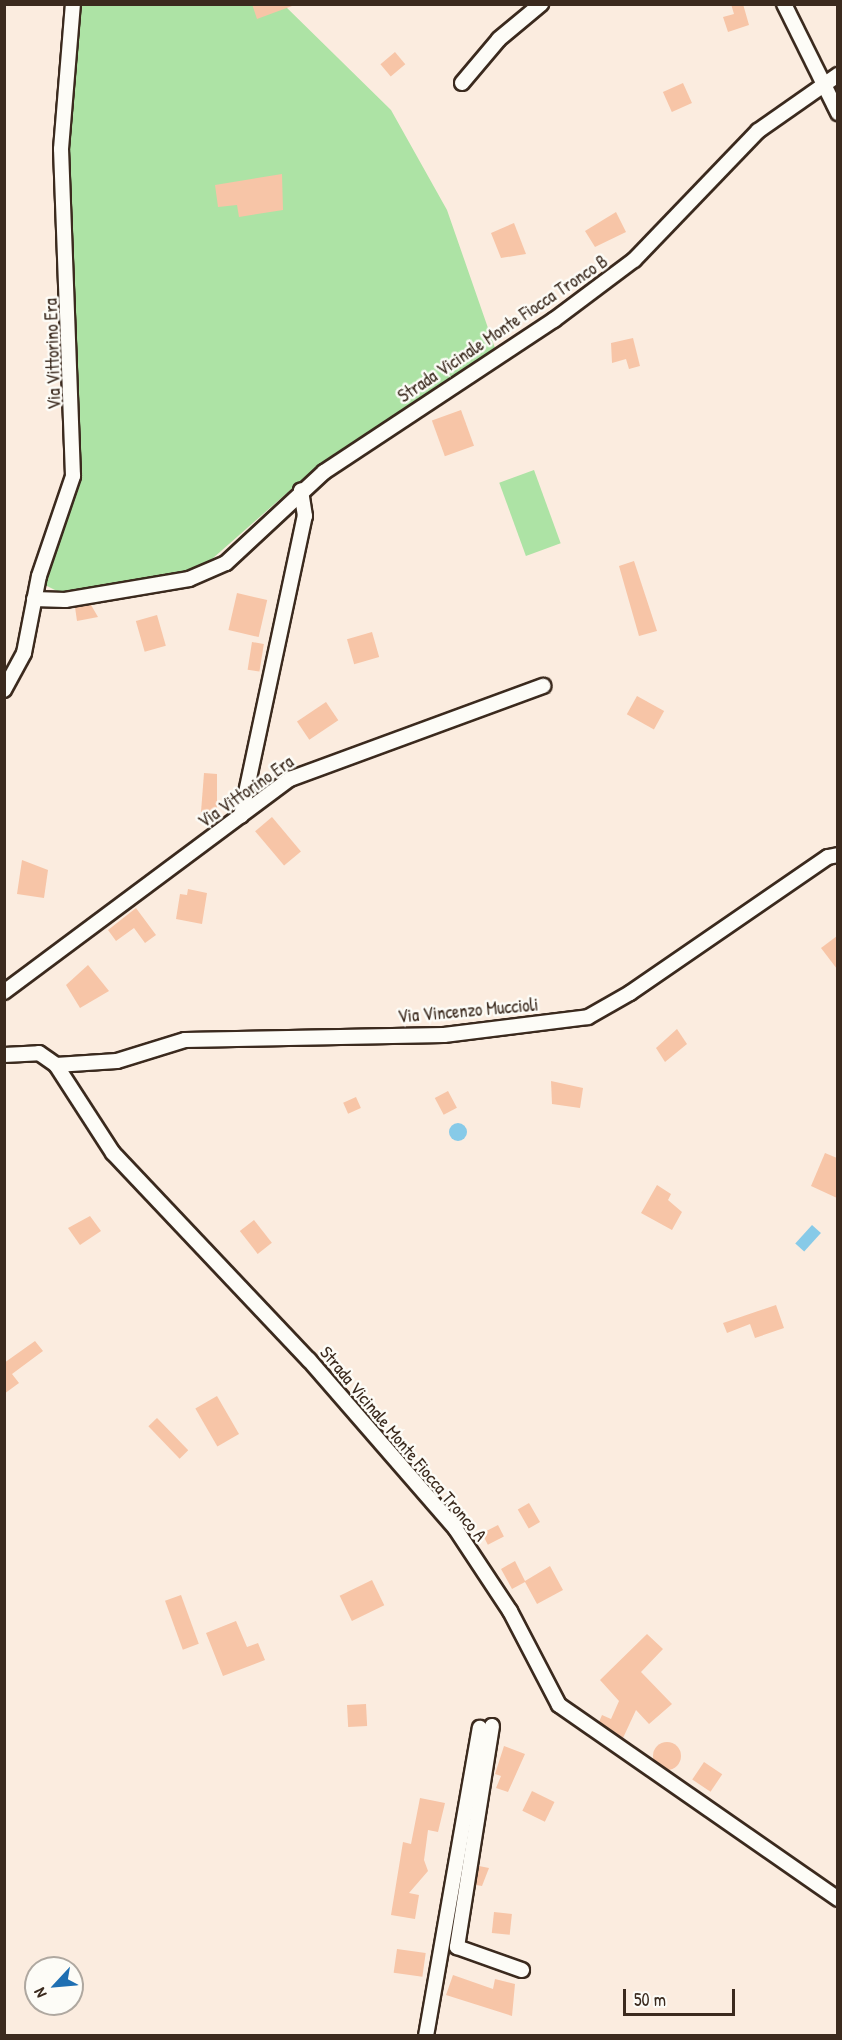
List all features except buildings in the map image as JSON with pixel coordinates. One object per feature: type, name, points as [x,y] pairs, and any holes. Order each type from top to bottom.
[{"type":"street","name":"Via Vittorino Era","points":[[4,690],[24,653],[34,599],[73,476],[61,149],[73,4]]},
{"type":"street","points":[[462,83],[499,39],[541,4]]},
{"type":"street","points":[[784,4],[820,87],[837,113]]},
{"type":"street","name":"Strada Vicinale Monte Fiocca Tronco B","points":[[34,599],[65,600],[212,572],[301,490],[585,299],[656,240],[758,131],[837,75]]},
{"type":"street","points":[[241,816],[305,516],[301,490]]},
{"type":"street","name":"Via Vittorino Era","points":[[4,992],[241,816],[323,763],[543,686]]},
{"type":"street","name":"Via Vincenzo Muccioli","points":[[56,1065],[117,1061],[185,1040],[444,1035],[588,1017],[630,993],[828,857],[837,855]]},
{"type":"street","points":[[4,1055],[39,1053],[56,1065]]},
{"type":"street","name":"Strada Vicinale Monte Fiocca Tronco A","points":[[56,1065],[113,1153],[309,1360],[455,1528],[510,1611],[558,1705],[837,1899]]},
{"type":"street","points":[[426,2036],[486,1726],[457,1947],[522,1970]]},
{"type":"green space","points":[[68,5],[284,5],[391,110],[447,210],[496,351],[304,478],[204,566],[71,598],[41,583],[54,555],[73,470],[63,233],[63,39]]},
{"type":"green space","points":[[534,470],[561,543],[526,556],[499,483]]},
{"type":"water","points":[[458,1123],[466,1128],[467,1132],[462,1140],[458,1141],[450,1136],[449,1132],[454,1124]]},
{"type":"water","points":[[812,1225],[821,1233],[804,1252],[795,1244]]}]
